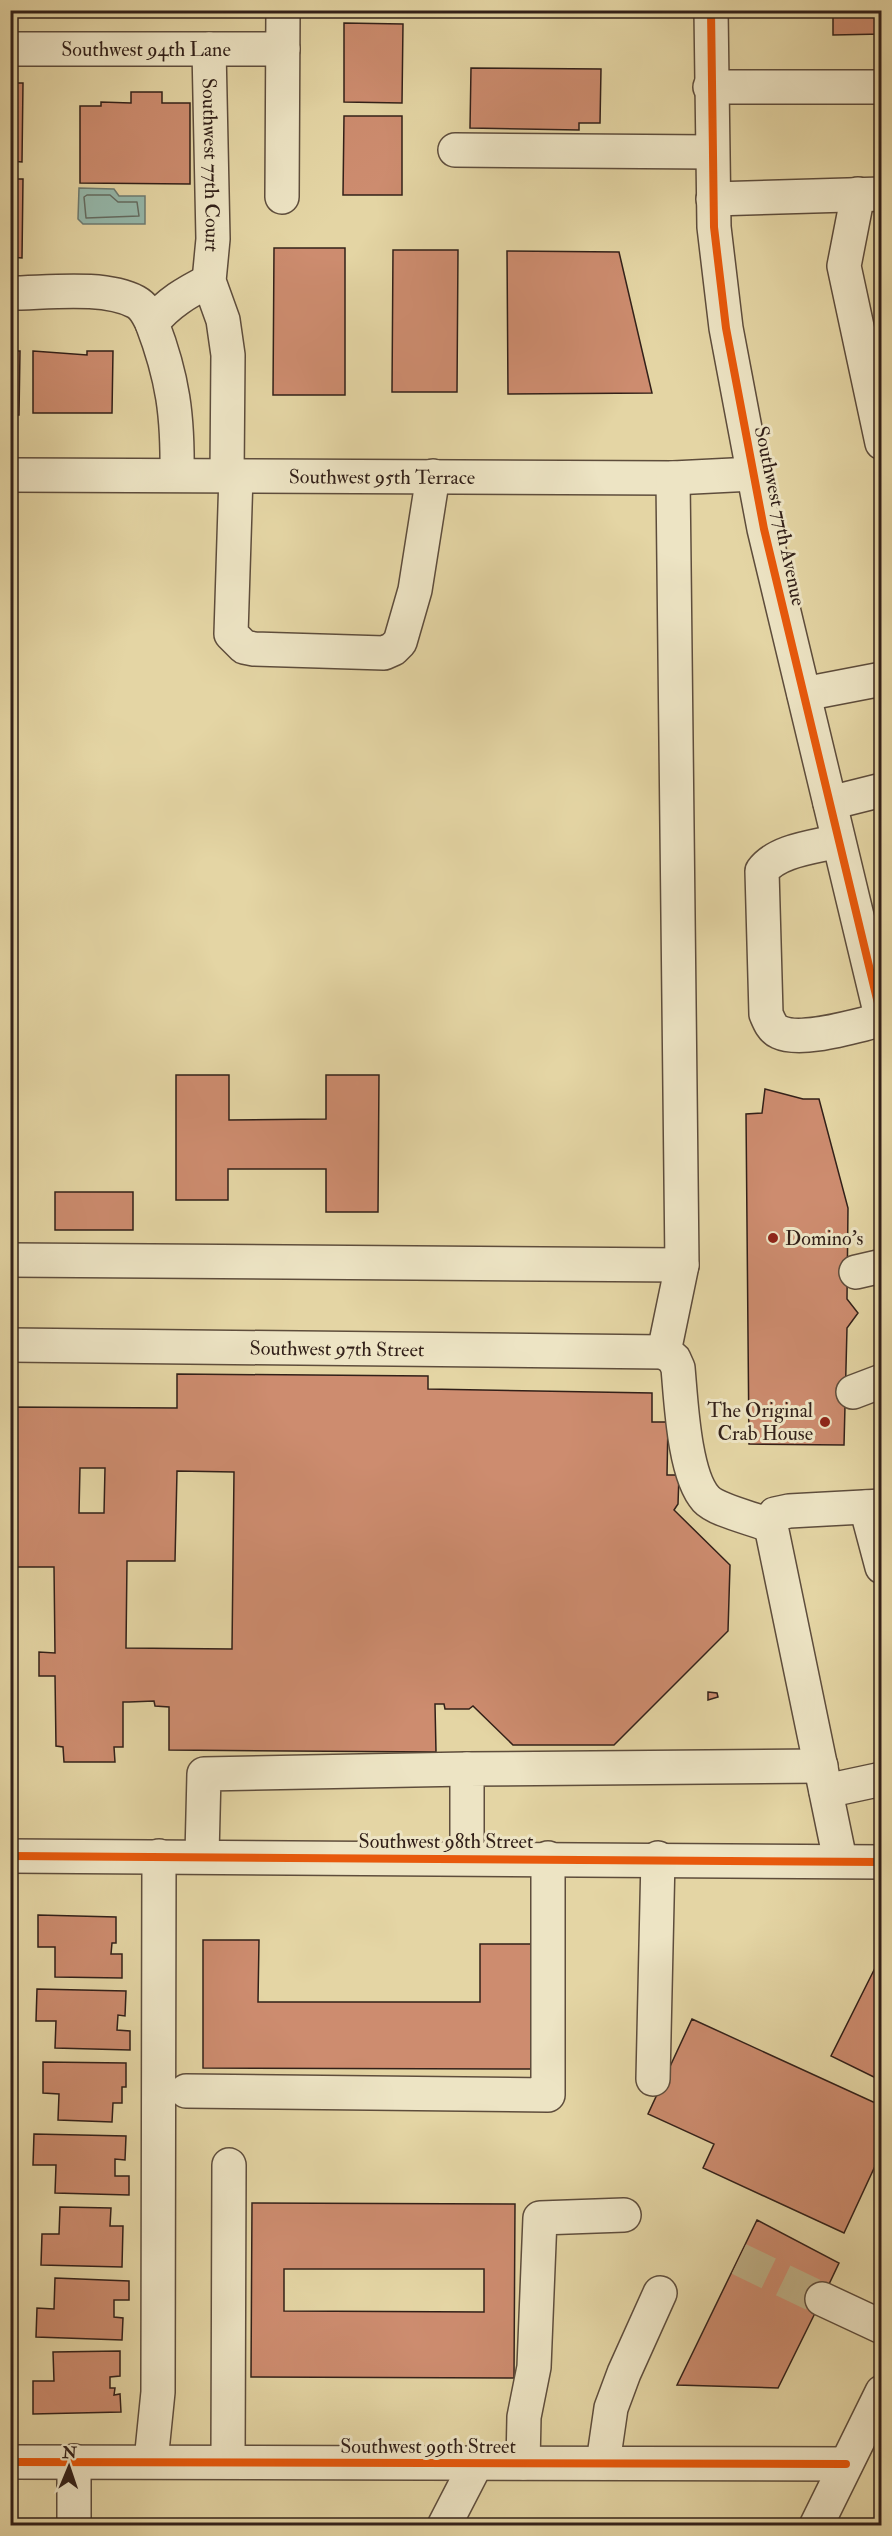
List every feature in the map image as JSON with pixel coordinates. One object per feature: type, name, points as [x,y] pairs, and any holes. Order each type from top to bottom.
[{"type":"street","points":[[282,197],[283,10]]},
{"type":"street","name":"Southwest 77th Avenue","points":[[711,10],[711,152],[720,291],[753,474],[881,1020]]},
{"type":"street","name":"Southwest 94th Lane","points":[[10,49],[283,49]]},
{"type":"street","name":"Southwest 77th Court","points":[[209,49],[213,239],[209,281],[223,320],[227,346],[232,475],[231,634],[236,642],[254,649],[384,653],[393,649],[400,642],[415,590],[433,476]]},
{"type":"street","points":[[710,87],[882,87]]},
{"type":"street","points":[[455,150],[711,152]]},
{"type":"street","points":[[713,199],[870,194],[844,266],[882,443]]},
{"type":"street","name":"Southwest 77th Court","points":[[152,323],[162,311],[183,294],[209,281]]},
{"type":"street","points":[[10,293],[111,295],[135,302],[146,310],[166,358],[177,413],[177,475]]},
{"type":"street","name":"Southwest 95th Terrace","points":[[10,475],[673,478],[753,474]]},
{"type":"street","points":[[673,478],[682,1265],[664,1352],[674,1359],[678,1368],[684,1435],[694,1474],[706,1499],[718,1507],[771,1526]]},
{"type":"street","points":[[804,694],[882,679]]},
{"type":"street","points":[[830,803],[882,790]]},
{"type":"street","points":[[838,841],[777,858],[767,863],[762,871],[765,1014],[770,1025],[779,1032],[800,1036],[881,1020]]},
{"type":"street","points":[[10,1260],[682,1265]]},
{"type":"street","name":"Southwest 97th Street","points":[[10,1345],[664,1352]]},
{"type":"street","points":[[840,1860],[771,1526],[775,1514],[874,1507],[882,1567]]},
{"type":"street","points":[[467,1769],[467,1858]]},
{"type":"street","points":[[202,1855],[204,1774],[467,1769],[882,1779]]},
{"type":"street","name":"Southwest 98th Street","points":[[10,1856],[657,1858],[882,1862]]},
{"type":"street","points":[[151,2461],[158,2392],[159,1856]]},
{"type":"street","points":[[186,2091],[548,2095],[548,1858]]},
{"type":"street","points":[[653,2079],[657,1858]]},
{"type":"street","points":[[228,2462],[230,2165]]},
{"type":"street","points":[[523,2463],[524,2417],[534,2367],[540,2218],[624,2215]]},
{"type":"street","points":[[603,2463],[611,2408],[660,2293]]},
{"type":"street","points":[[822,2299],[882,2327]]},
{"type":"street","points":[[816,2526],[882,2392]]},
{"type":"street","points":[[74,2461],[74,2526]]},
{"type":"street","name":"Southwest 99th Street","points":[[10,2462],[846,2464]]},
{"type":"street","points":[[444,2526],[477,2462]]},
{"type":"water","points":[[79,188],[114,189],[119,196],[145,196],[145,224],[83,224],[78,219]]},
{"type":"building","points":[[833,10],[882,10],[882,34],[833,35]]},
{"type":"building","points":[[344,23],[403,24],[402,103],[344,102]]},
{"type":"building","points":[[471,68],[601,69],[600,123],[579,123],[579,130],[470,128]]},
{"type":"building","points":[[10,83],[23,83],[22,162],[10,161]]},
{"type":"building","points":[[131,92],[162,92],[162,103],[190,103],[190,184],[80,183],[80,106],[101,106],[101,102],[131,103]]},
{"type":"building","points":[[344,116],[402,116],[402,195],[343,195]]},
{"type":"building","points":[[10,179],[23,179],[22,258],[10,257]]},
{"type":"building","points":[[274,248],[345,248],[345,395],[273,395]]},
{"type":"building","points":[[393,250],[458,250],[457,392],[392,392]]},
{"type":"building","points":[[507,251],[619,252],[652,393],[508,394]]},
{"type":"building","points":[[10,351],[20,351],[19,415],[10,415]]},
{"type":"building","points":[[33,351],[87,355],[87,351],[113,351],[112,413],[33,413]]},
{"type":"building","points":[[10,1075],[13,1075],[13,1212],[10,1212]]},
{"type":"building","points":[[176,1075],[229,1075],[229,1120],[326,1119],[326,1075],[379,1075],[378,1212],[326,1212],[326,1169],[228,1169],[228,1200],[176,1200]]},
{"type":"building","points":[[765,1089],[803,1099],[819,1099],[848,1208],[847,1299],[858,1313],[847,1328],[844,1445],[749,1444],[746,1114],[762,1113]]},
{"type":"building","points":[[55,1192],[133,1192],[133,1230],[55,1230]]},
{"type":"building","points":[[177,1374],[428,1376],[428,1389],[652,1393],[652,1422],[668,1422],[667,1475],[679,1475],[678,1504],[674,1510],[730,1565],[728,1631],[614,1745],[513,1745],[473,1706],[469,1709],[445,1709],[444,1704],[435,1704],[436,1752],[169,1750],[169,1707],[155,1706],[154,1701],[123,1702],[123,1747],[114,1747],[115,1762],[64,1762],[63,1747],[56,1746],[55,1676],[39,1676],[39,1652],[55,1653],[54,1567],[10,1567],[10,1407],[177,1408]],"holes":[[[80,1468],[105,1468],[104,1513],[79,1513]],[[177,1471],[234,1472],[232,1649],[126,1648],[127,1561],[175,1561]]]},
{"type":"building","points":[[708,1692],[717,1693],[718,1697],[708,1700]]},
{"type":"building","points":[[38,1915],[116,1917],[116,1943],[112,1943],[111,1954],[122,1954],[122,1978],[55,1977],[55,1947],[38,1947]]},
{"type":"building","points":[[203,1940],[259,1940],[258,2002],[480,2002],[480,1944],[533,1944],[533,2069],[203,2068]]},
{"type":"building","points":[[882,1954],[882,2081],[831,2056]]},
{"type":"building","points":[[37,1989],[126,1991],[125,2016],[118,2015],[117,2030],[130,2031],[130,2050],[55,2048],[56,2021],[36,2021]]},
{"type":"building","points":[[692,2019],[882,2106],[882,2151],[844,2233],[703,2168],[714,2144],[648,2114]]},
{"type":"building","points":[[43,2062],[126,2063],[126,2087],[122,2087],[122,2103],[113,2103],[112,2122],[58,2120],[59,2094],[43,2093]]},
{"type":"building","points":[[34,2134],[126,2136],[125,2160],[115,2159],[115,2176],[129,2176],[129,2195],[55,2193],[56,2165],[33,2165]]},
{"type":"building","points":[[252,2203],[515,2204],[514,2378],[251,2377]],"holes":[[[284,2269],[484,2269],[484,2312],[284,2311]]]},
{"type":"building","points":[[60,2207],[111,2208],[110,2226],[123,2226],[122,2267],[41,2265],[42,2234],[59,2234]]},
{"type":"building","points":[[757,2220],[839,2263],[822,2299],[778,2388],[677,2385]]},
{"type":"building","points":[[55,2278],[129,2281],[129,2300],[114,2300],[114,2317],[123,2318],[122,2340],[36,2337],[37,2308],[54,2309]]},
{"type":"building","points":[[120,2351],[120,2376],[110,2377],[110,2388],[115,2388],[114,2395],[120,2394],[121,2412],[33,2414],[33,2381],[54,2381],[53,2352]]},
{"type":"building","points":[[156,2521],[212,2521],[212,2526],[156,2526]]},
{"type":"building","points":[[535,2522],[604,2523],[604,2526],[535,2526]]},
{"type":"tunnel","points":[[739,2259],[822,2299]]},
{"type":"cycle path","points":[[711,10],[714,227],[726,328],[764,529],[882,1020]]},
{"type":"cycle path","points":[[10,1856],[882,1862]]},
{"type":"cycle path","points":[[10,2462],[846,2464]]},
{"type":"place","name":"Domino's","points":[[773,1238]]},
{"type":"place","name":"The Original Crab House","points":[[825,1422]]}]
